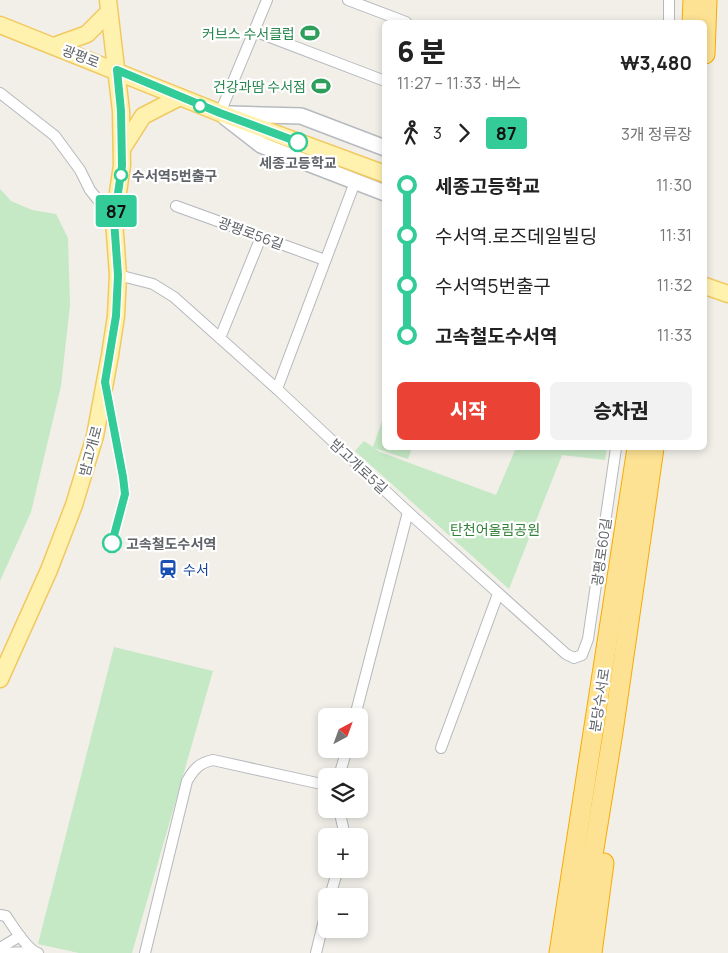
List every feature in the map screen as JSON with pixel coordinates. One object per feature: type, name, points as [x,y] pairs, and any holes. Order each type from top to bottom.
[{"type":"highway","points":[[692,20],[693,0]]},
{"type":"highway","points":[[706,20],[707,0]]},
{"type":"highway","name":"분당수서로","points":[[560,953],[637,450]]},
{"type":"highway","name":"분당수서로","points":[[577,953],[613,732],[654,450]]},
{"type":"highway","points":[[592,953],[611,804],[613,732]]},
{"type":"highway","points":[[548,953],[575,857]]},
{"type":"main road","points":[[54,46],[87,34],[108,6]]},
{"type":"main road","name":"밤고개로","points":[[0,679],[49,570],[85,471],[95,436],[110,355],[116,316],[118,275],[114,220],[122,166],[122,149],[117,70],[108,6]]},
{"type":"main road","name":"광평로","points":[[0,25],[117,70],[180,98],[382,173]]},
{"type":"main road","points":[[122,149],[143,116],[180,98]]},
{"type":"main road","points":[[220,113],[301,116],[382,147]]},
{"type":"main road","points":[[220,113],[261,145],[382,192]]},
{"type":"main road","points":[[707,287],[728,294]]},
{"type":"street","points":[[220,113],[267,0]]},
{"type":"street","points":[[348,0],[401,20]]},
{"type":"street","points":[[669,0],[669,20]]},
{"type":"street","points":[[254,32],[382,80]]},
{"type":"street","points":[[0,93],[55,136],[80,170],[90,190],[114,220]]},
{"type":"street","points":[[277,389],[355,182]]},
{"type":"street","name":"광평로56길","points":[[176,206],[325,260]]},
{"type":"street","points":[[220,338],[261,236]]},
{"type":"street","name":"밤고개로5길","points":[[118,275],[153,284],[174,298],[277,389],[408,512],[566,654],[574,658],[582,655]]},
{"type":"street","name":"광평로60길","points":[[582,655],[588,639],[616,450]]},
{"type":"street","points":[[357,708],[408,512]]},
{"type":"street","points":[[441,748],[498,594]]},
{"type":"street","points":[[145,953],[187,781],[193,770],[202,762],[213,760],[318,783]]},
{"type":"street","points":[[0,915],[6,916],[20,936],[36,952]]},
{"type":"street","points":[[0,948],[20,936]]},
{"type":"street","points":[[316,953],[320,938]]},
{"type":"street","points":[[0,953],[36,952]]},
{"type":"green space","points":[[0,189],[11,201],[32,210],[56,214],[68,238],[70,305],[61,386],[31,512],[0,581]]},
{"type":"green space","name":"탄천어울림공원","points":[[382,421],[382,450],[411,450],[408,459],[374,448],[380,452],[496,495],[515,450],[607,450],[605,460],[562,455],[509,589],[355,451],[364,441],[373,447]]},
{"type":"green space","points":[[114,647],[213,671],[132,953],[79,953],[38,944]]},
{"type":"bus line","name":"87","points":[[112,543],[125,494],[105,382],[116,316],[118,275],[114,220],[122,166],[121,111],[117,70],[142,82],[298,142]]},
{"type":"place","name":"커브스 수서클럽","points":[[310,33]]},
{"type":"place","name":"건강과땀 수서점","points":[[321,86]]},
{"type":"place","name":"세종고등학교","points":[[298,142]]},
{"type":"place","name":"수서역5번출구","points":[[121,175]]},
{"type":"place","name":"고속철도수서역","points":[[112,543]]},
{"type":"place","name":"수서","points":[[168,569]]}]
